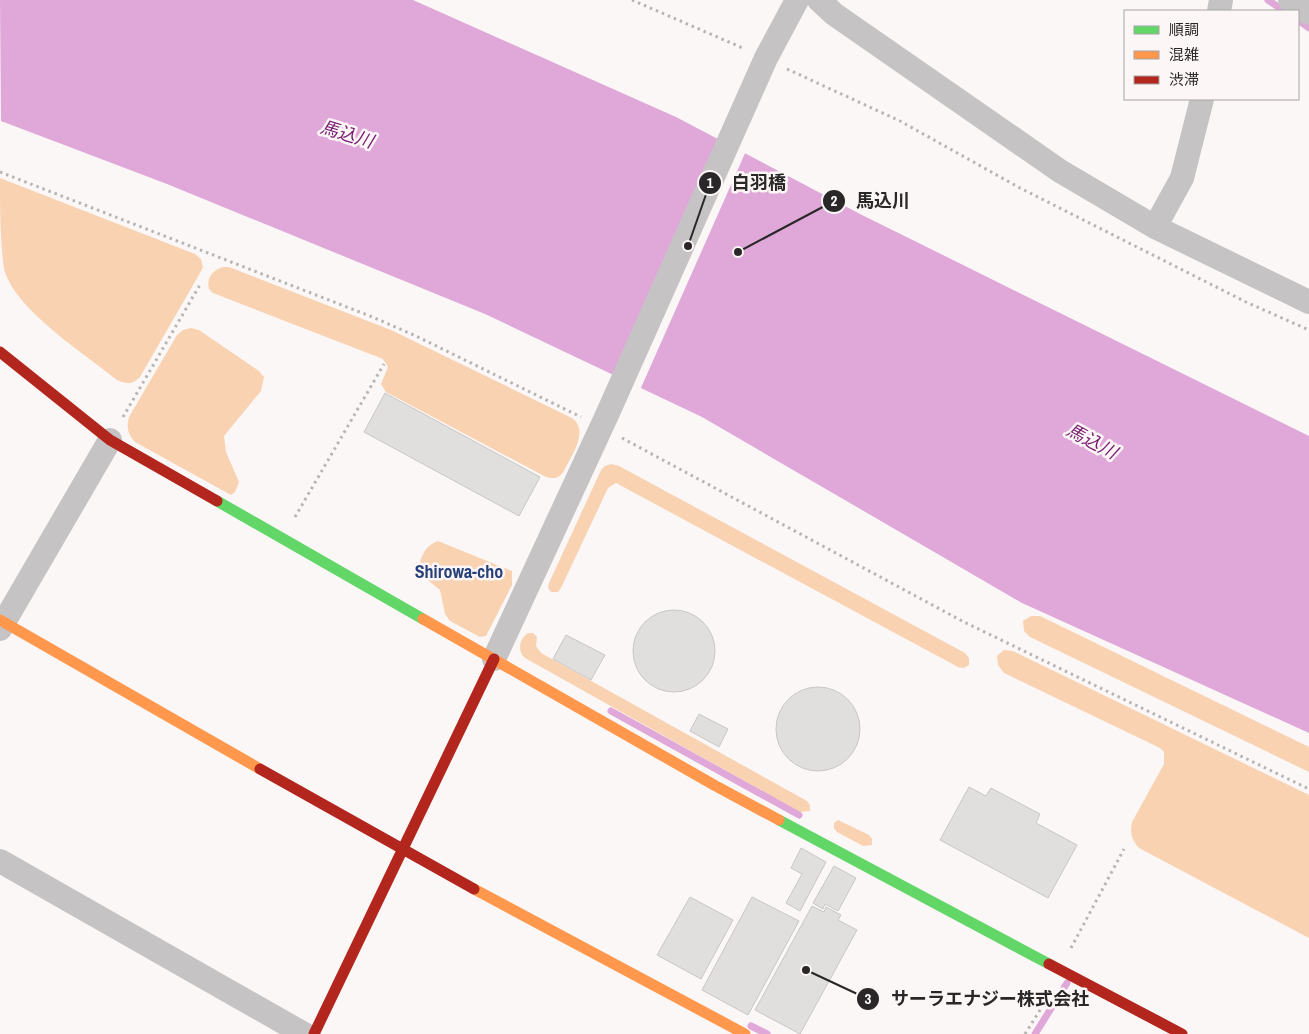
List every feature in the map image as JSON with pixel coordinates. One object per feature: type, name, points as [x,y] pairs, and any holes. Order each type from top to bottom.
[{"type":"street","points":[[314,1034],[494,659],[604,421],[763,65],[797,0]]},
{"type":"street","points":[[819,0],[834,14],[1060,171],[1155,227],[1309,302]]},
{"type":"street","points":[[1290,0],[1309,13]]},
{"type":"street","points":[[1155,227],[1182,178],[1202,100]]},
{"type":"street","points":[[0,352],[110,440],[714,785],[1182,1034]]},
{"type":"street","points":[[110,440],[1,624],[402,850],[744,1034]]},
{"type":"street","points":[[0,861],[304,1034]]},
{"type":"path","points":[[632,0],[763,65],[900,121],[1020,188],[1246,302],[1309,330]]},
{"type":"path","points":[[0,172],[378,319],[604,421],[964,622],[1309,789]]},
{"type":"path","points":[[110,440],[201,283]]},
{"type":"path","points":[[282,538],[384,364]]},
{"type":"path","points":[[1025,1034],[1061,970],[1124,849]]},
{"type":"shaded area","points":[[0,178],[195,254],[201,259],[203,267],[200,273],[140,377],[132,383],[117,380],[52,330],[22,300],[11,284],[4,269],[0,224]]},
{"type":"shaded area","points":[[223,267],[229,267],[391,330],[572,418],[577,423],[579,437],[564,471],[556,478],[546,477],[386,392],[381,384],[388,367],[383,359],[213,293],[209,289],[209,278],[213,272]]},
{"type":"shaded area","points":[[191,328],[199,330],[259,371],[264,377],[261,391],[224,436],[226,452],[239,482],[235,492],[231,495],[135,442],[128,431],[129,417],[177,335],[183,330]]},
{"type":"shaded area","points":[[611,464],[619,466],[965,653],[969,658],[969,665],[964,668],[958,667],[616,483],[608,488],[561,588],[558,592],[551,592],[548,588],[549,583],[601,470]]},
{"type":"shaded area","points":[[438,541],[512,571],[512,585],[486,636],[480,637],[450,621],[445,614],[440,590],[420,574],[419,569],[423,554],[429,546]]},
{"type":"shaded area","points":[[1031,616],[1040,616],[1309,747],[1309,772],[1030,637],[1024,631],[1023,621]]},
{"type":"shaded area","points":[[528,633],[533,633],[537,637],[536,646],[541,653],[807,801],[810,805],[810,811],[800,812],[525,658],[522,655],[520,645]]},
{"type":"shaded area","points":[[1004,650],[1013,651],[1309,795],[1309,938],[1139,848],[1132,836],[1132,822],[1164,764],[1164,752],[1160,748],[1004,673],[998,665],[997,656]]},
{"type":"shaded area","points":[[838,820],[869,835],[872,839],[872,845],[863,846],[837,832],[834,828],[834,823]]},
{"type":"water","points":[[0,0],[413,0],[676,117],[862,215],[1309,436],[1309,733],[1022,603],[702,417],[485,314],[167,184],[1,121]]},
{"type":"pier","points":[[721,138],[746,151],[640,390],[614,378]]},
{"type":"building","points":[[385,393],[540,477],[519,516],[364,432]]},
{"type":"building","points":[[666,610],[682,610],[697,617],[708,628],[715,643],[712,667],[703,680],[682,692],[666,692],[651,685],[640,674],[633,659],[633,643],[640,628],[651,617]]},
{"type":"building","points":[[566,635],[605,655],[591,680],[553,659]]},
{"type":"building","points":[[818,687],[841,694],[853,706],[860,729],[853,752],[841,764],[818,771],[795,764],[783,752],[776,729],[783,706],[795,694]]},
{"type":"building","points":[[699,714],[728,729],[719,747],[690,731]]},
{"type":"building","points":[[969,787],[986,796],[991,788],[1040,814],[1036,823],[1077,845],[1048,898],[940,840]]},
{"type":"building","points":[[801,848],[826,862],[800,911],[786,903],[802,874],[791,868]]},
{"type":"building","points":[[834,866],[856,878],[838,911],[825,904],[823,909],[813,903]]},
{"type":"building","points":[[690,897],[733,920],[701,979],[657,955]]},
{"type":"building","points":[[752,897],[799,921],[748,1015],[702,990]]},
{"type":"building","points":[[812,906],[824,912],[826,907],[841,915],[838,920],[857,930],[800,1034],[755,1010]]},
{"type":"waterway","points":[[1268,0],[1283,10]]},
{"type":"waterway","points":[[1299,21],[1309,28]]},
{"type":"waterway","points":[[611,711],[799,815]]},
{"type":"waterway","points":[[1035,1034],[1067,983]]},
{"type":"waterway","points":[[751,1026],[767,1034]]},
{"type":"traffic: fast","points":[[217,501],[423,619]]},
{"type":"traffic: fast","points":[[779,820],[1049,964]]},
{"type":"traffic: slow","points":[[423,619],[779,820]]},
{"type":"traffic: slow","points":[[0,620],[260,769]]},
{"type":"traffic: slow","points":[[474,889],[745,1034]]},
{"type":"traffic: jam","points":[[0,352],[110,440],[217,501]]},
{"type":"traffic: jam","points":[[314,1034],[494,659]]},
{"type":"traffic: jam","points":[[260,769],[474,889]]},
{"type":"traffic: jam","points":[[1049,964],[1182,1034]]},
{"type":"place","name":"白羽橋","points":[[688,246]]},
{"type":"place","name":"馬込川","points":[[738,252]]},
{"type":"place","name":"サーラエナジー株式会社","points":[[806,970]]},
{"type":"district","name":"Shirowa-cho","points":[[459,571]]}]
